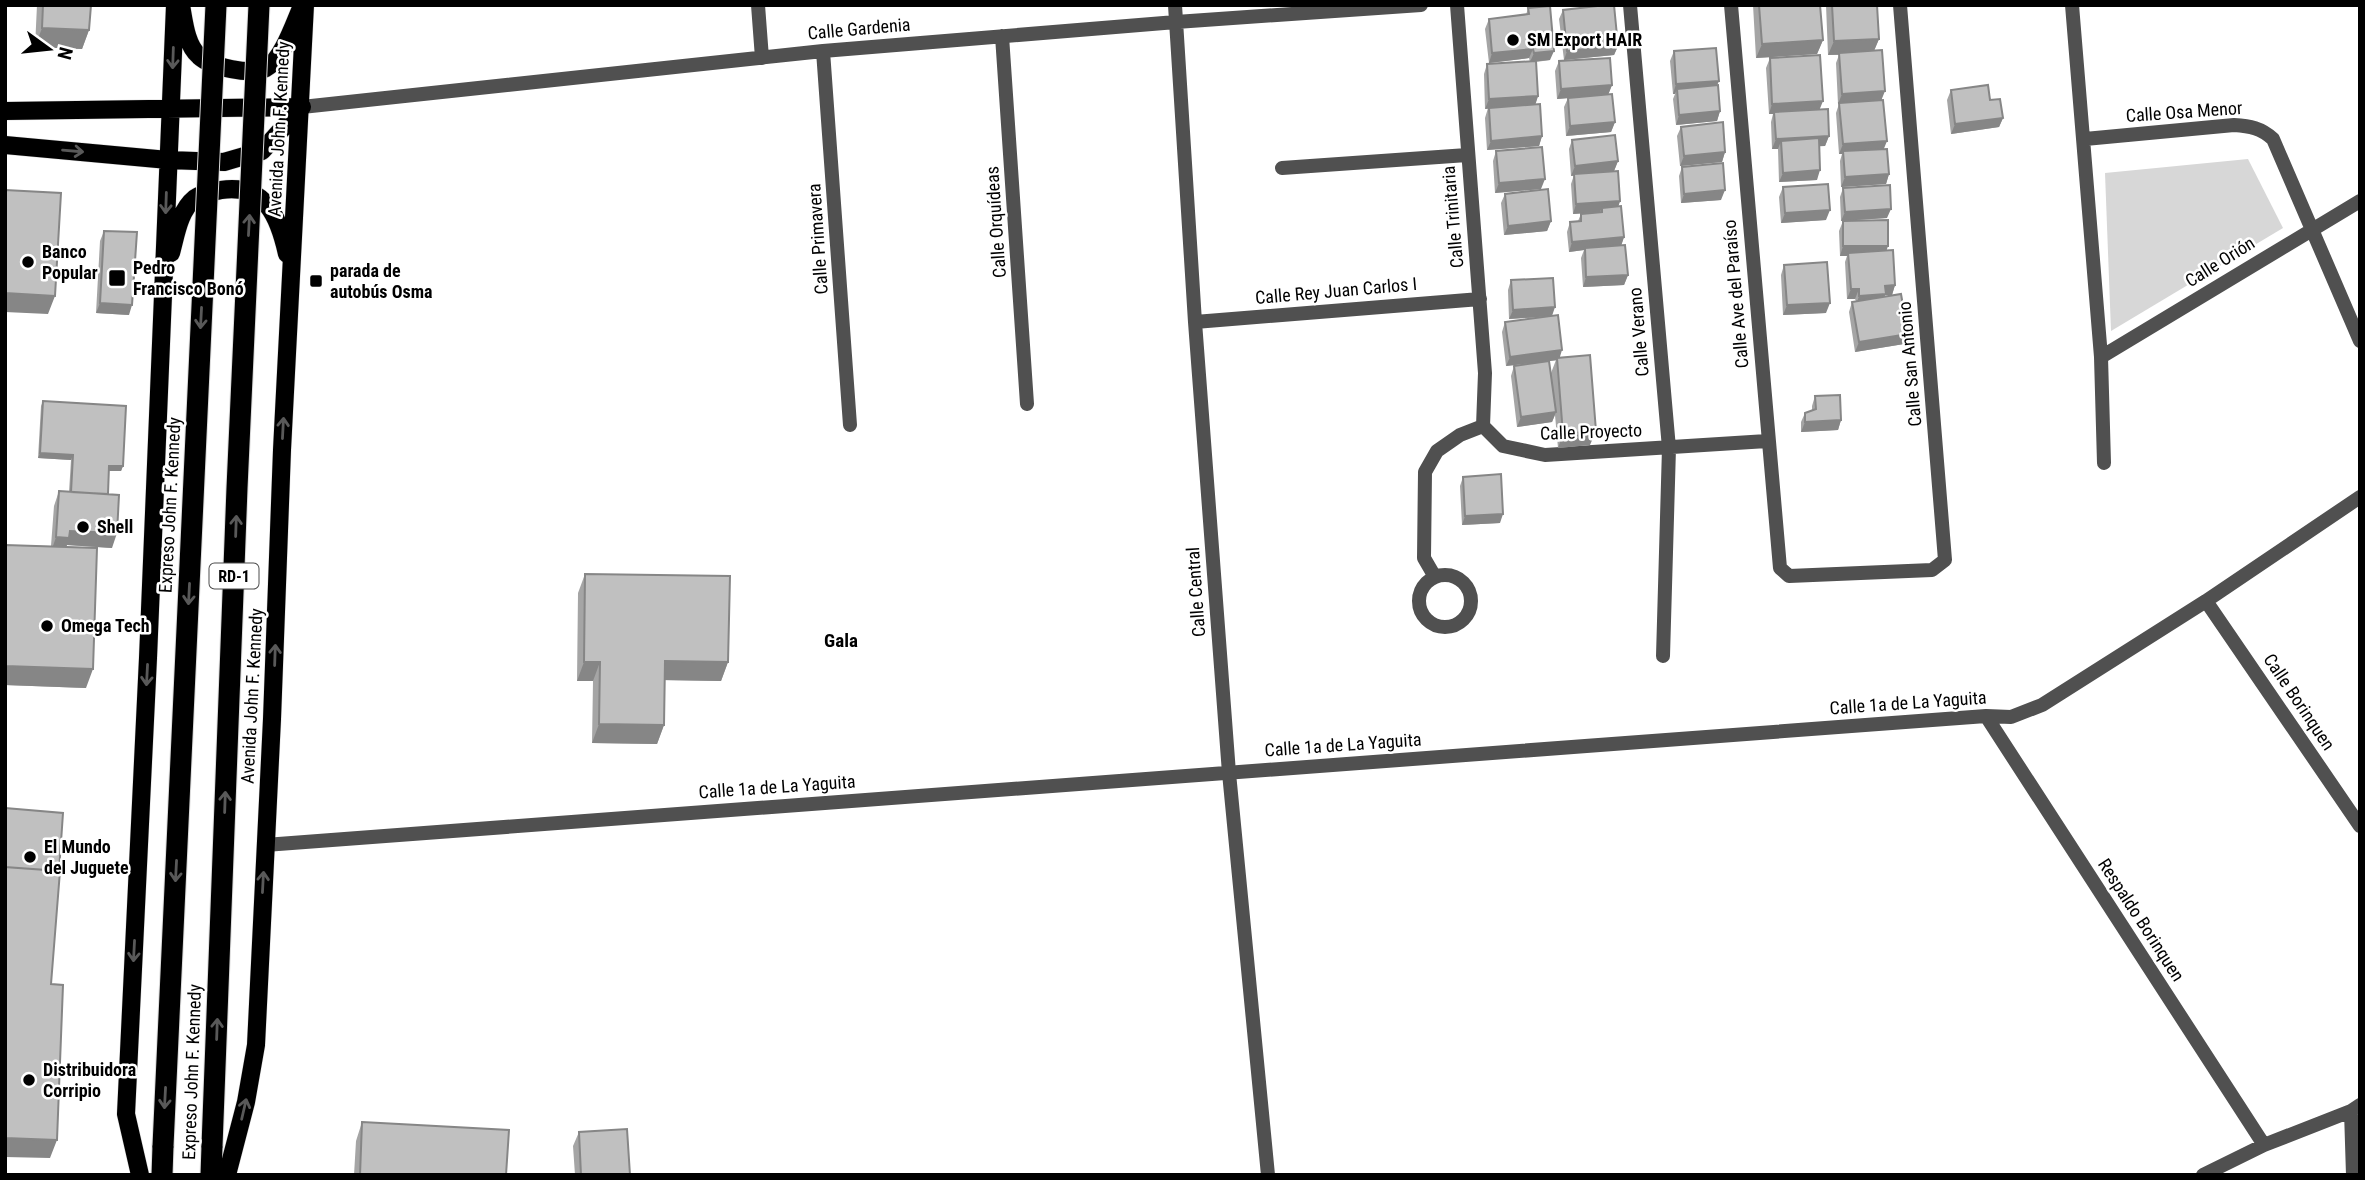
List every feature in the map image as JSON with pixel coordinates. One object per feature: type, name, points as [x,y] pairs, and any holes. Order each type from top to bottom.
[{"type":"highway","name":"Expreso John F. Kennedy","points":[[162,1175],[216,5]]},
{"type":"highway","name":"Expreso John F. Kennedy","points":[[211,1175],[237,488],[259,5]]},
{"type":"main road","points":[[140,1175],[126,1114],[175,5]]},
{"type":"main road","points":[[181,5],[188,38],[198,56],[230,70],[242,71],[265,69],[276,59],[304,5]]},
{"type":"main road","name":"Avenida John F. Kennedy","points":[[227,1175],[246,1102],[256,1045],[282,450],[302,107],[304,5]]},
{"type":"main road","points":[[5,111],[302,107]]},
{"type":"main road","points":[[5,145],[168,160],[224,162],[262,151],[302,107]]},
{"type":"main road","points":[[163,277],[182,214],[195,198],[208,192],[227,190],[244,190],[257,195],[272,210],[282,230],[292,274]]},
{"type":"street","points":[[758,5],[762,58]]},
{"type":"street","name":"Calle Central","points":[[1175,5],[1195,322],[1229,773],[1268,1175]]},
{"type":"street","name":"Calle Gardenia","points":[[302,107],[823,51],[1421,5]]},
{"type":"street","name":"Calle Trinitaria","points":[[1457,5],[1485,373],[1483,426]]},
{"type":"street","name":"Calle Verano","points":[[1630,5],[1669,448],[1662,656]]},
{"type":"street","name":"Calle Ave del Paraíso","points":[[1731,5],[1767,441],[1780,568],[1789,576]]},
{"type":"street","name":"Calle San Antonio","points":[[1789,576],[1932,570],[1945,560],[1900,5]]},
{"type":"street","points":[[2073,5],[2101,357],[2104,463]]},
{"type":"street","name":"Calle Orquídeas","points":[[1002,36],[1027,404]]},
{"type":"street","name":"Calle Primavera","points":[[823,51],[850,425]]},
{"type":"street","name":"Calle Osa Menor","points":[[2085,139],[2234,125],[2264,131],[2273,139],[2360,341]]},
{"type":"street","points":[[1283,168],[1467,155]]},
{"type":"street","name":"Calle Orión","points":[[2101,357],[2360,201]]},
{"type":"street","name":"Calle Rey Juan Carlos I","points":[[1195,322],[1480,299]]},
{"type":"street","points":[[1435,577],[1424,558],[1425,472],[1437,451],[1460,435],[1483,426]]},
{"type":"street","name":"Calle Proyecto","points":[[1483,426],[1503,446],[1545,455],[1767,441]]},
{"type":"street","name":"Calle 1a de La Yaguita","points":[[265,845],[1986,716],[2011,717],[2042,705],[2206,601],[2360,497]]},
{"type":"street","name":"Calle Borinquen","points":[[2206,601],[2360,826]]},
{"type":"street","name":"Respaldo Borinquen","points":[[1986,716],[2264,1145]]},
{"type":"street","points":[[2207,1174],[2264,1145],[2355,1108],[2353,1175]]},
{"type":"shaded area","points":[[2248,159],[2283,228],[2111,331],[2105,173]]},
{"type":"building","points":[[43,5],[91,5],[89,30],[42,28]]},
{"type":"building","points":[[1614,5],[1618,46],[1567,51],[1563,10]]},
{"type":"building","points":[[1759,5],[1820,5],[1823,40],[1762,44]]},
{"type":"building","points":[[1832,5],[1877,5],[1879,39],[1834,41]]},
{"type":"building","points":[[1550,6],[1554,51],[1534,53],[1533,49],[1492,53],[1489,19],[1529,14],[1528,8]]},
{"type":"building","points":[[1716,48],[1719,81],[1676,84],[1674,51]]},
{"type":"building","points":[[1882,50],[1885,91],[1842,94],[1839,53]]},
{"type":"building","points":[[1820,55],[1823,101],[1772,104],[1770,58]]},
{"type":"building","points":[[1610,58],[1612,85],[1561,89],[1559,61]]},
{"type":"building","points":[[1536,61],[1538,96],[1489,99],[1487,64]]},
{"type":"building","points":[[1718,85],[1720,111],[1679,115],[1677,89]]},
{"type":"building","points":[[1988,85],[1990,100],[2000,99],[2003,118],[1955,124],[1951,90]]},
{"type":"building","points":[[1612,94],[1615,122],[1570,126],[1568,98]]},
{"type":"building","points":[[1883,100],[1887,141],[1843,144],[1839,103]]},
{"type":"building","points":[[1540,104],[1542,136],[1491,141],[1489,108]]},
{"type":"building","points":[[1828,109],[1829,136],[1776,139],[1774,112]]},
{"type":"building","points":[[1723,122],[1725,152],[1684,156],[1681,127]]},
{"type":"building","points":[[1615,135],[1618,161],[1575,166],[1572,140]]},
{"type":"building","points":[[1819,138],[1820,170],[1783,173],[1781,141]]},
{"type":"building","points":[[1542,147],[1545,179],[1499,183],[1496,151]]},
{"type":"building","points":[[1887,149],[1889,174],[1845,177],[1843,151]]},
{"type":"building","points":[[1723,163],[1725,190],[1684,194],[1682,167]]},
{"type":"building","points":[[1618,171],[1620,201],[1576,204],[1574,174]]},
{"type":"building","points":[[1828,184],[1830,210],[1785,213],[1783,187]]},
{"type":"building","points":[[1890,185],[1891,209],[1845,212],[1843,188]]},
{"type":"building","points":[[1548,189],[1551,221],[1508,226],[1505,194]]},
{"type":"building","name":"Banco Popular","points":[[5,190],[61,193],[55,296],[5,293]]},
{"type":"building","points":[[1621,206],[1624,237],[1572,242],[1570,222],[1581,221],[1581,214],[1602,212],[1602,208]]},
{"type":"building","points":[[1888,220],[1888,246],[1843,246],[1843,221]]},
{"type":"building","name":"Pedro Francisco Bonó","points":[[104,231],[137,232],[132,305],[100,303]]},
{"type":"building","points":[[1625,245],[1628,275],[1586,277],[1585,248]]},
{"type":"building","points":[[1893,250],[1895,285],[1885,286],[1886,294],[1859,296],[1859,289],[1851,289],[1848,253]]},
{"type":"building","points":[[1827,262],[1830,303],[1787,305],[1784,265]]},
{"type":"building","points":[[1553,278],[1555,307],[1513,310],[1511,280]]},
{"type":"building","points":[[1901,294],[1908,334],[1859,342],[1852,302]]},
{"type":"building","points":[[1558,315],[1562,350],[1510,357],[1505,322]]},
{"type":"building","points":[[1590,355],[1596,431],[1563,434],[1557,358]]},
{"type":"building","points":[[1549,361],[1556,412],[1521,417],[1514,366]]},
{"type":"building","points":[[1840,395],[1841,420],[1805,422],[1805,413],[1816,409],[1815,396]]},
{"type":"building","name":"Shell","points":[[43,401],[126,406],[123,466],[109,466],[108,494],[71,492],[73,455],[40,453]]},
{"type":"building","points":[[1501,474],[1503,514],[1465,516],[1463,477]]},
{"type":"building","points":[[59,491],[119,495],[117,533],[70,531],[69,538],[56,537]]},
{"type":"building","name":"Omega Tech","points":[[5,545],[97,548],[93,669],[5,666]]},
{"type":"building","points":[[585,574],[730,576],[728,662],[665,661],[664,725],[599,724],[600,662],[584,662]]},
{"type":"building","name":"El Mundo del Juguete","points":[[5,808],[63,813],[59,871],[5,867]]},
{"type":"building","name":"Distribuidora Corripio","points":[[5,867],[60,871],[51,984],[63,985],[57,1140],[5,1138]]},
{"type":"building","points":[[362,1122],[509,1130],[506,1175],[360,1175]]},
{"type":"building","points":[[627,1129],[630,1175],[581,1175],[579,1132]]},
{"type":"place","name":"SM Export HAIR","points":[[1513,40]]},
{"type":"place","name":"Banco Popular","points":[[28,262]]},
{"type":"place","name":"Pedro Francisco Bonó","points":[[117,278]]},
{"type":"place","name":"parada de autobús Osma","points":[[316,281]]},
{"type":"place","name":"Shell","points":[[83,527]]},
{"type":"place","name":"Omega Tech","points":[[47,626]]},
{"type":"place","name":"El Mundo del Juguete","points":[[30,857]]},
{"type":"place","name":"Distribuidora Corripio","points":[[29,1080]]},
{"type":"district","name":"Gala","points":[[841,640]]}]
